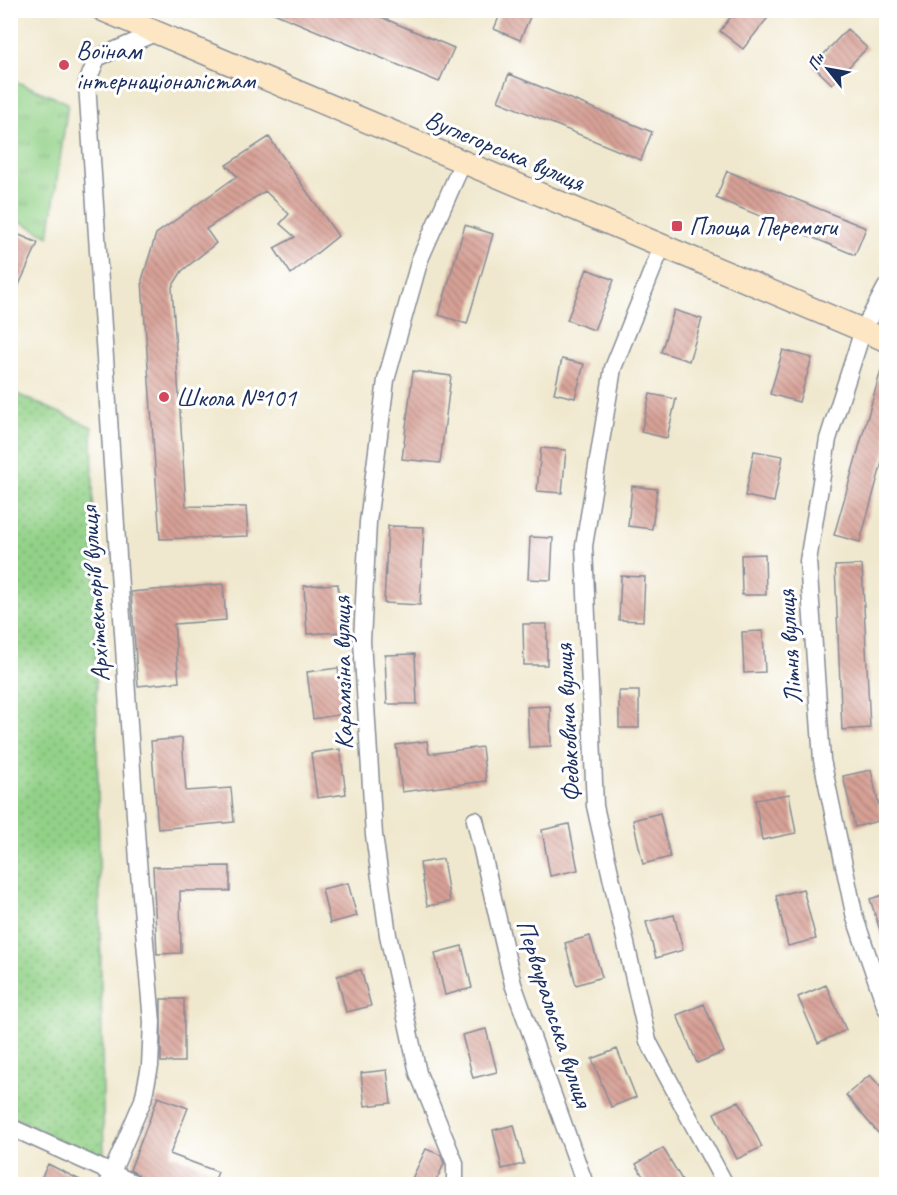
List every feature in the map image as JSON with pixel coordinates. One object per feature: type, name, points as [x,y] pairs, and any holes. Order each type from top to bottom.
[{"type":"main road","name":"Вуглегорська вулиця","points":[[103,10],[462,164],[886,340]]},
{"type":"street","name":"Архітекторів вулиця","points":[[110,1179],[143,1100],[150,1066],[152,1022],[137,849],[87,83],[97,58],[155,33]]},
{"type":"street","name":"Карамзіна вулиця","points":[[455,1185],[455,1163],[418,1073],[388,935],[374,836],[363,641],[368,522],[386,380],[420,259],[462,164]]},
{"type":"street","name":"Федьковича вулиця","points":[[662,246],[613,368],[584,546],[595,806],[648,1041],[725,1185]]},
{"type":"street","name":"Літня вулиця","points":[[886,287],[863,330],[828,439],[808,561],[822,760],[855,918],[886,1008]]},
{"type":"street","name":"Первоуральська вулиця","points":[[475,820],[513,984],[585,1185]]},
{"type":"street","points":[[10,1127],[110,1179],[136,1185]]},
{"type":"green space","points":[[10,79],[68,103],[49,236],[11,217]]},
{"type":"green space","points":[[10,391],[92,427],[104,1163],[11,1116]]},
{"type":"building","points":[[364,10],[454,48],[439,82],[269,11]]},
{"type":"building","points":[[502,10],[533,10],[520,40],[494,29]]},
{"type":"building","points":[[736,10],[774,10],[743,49],[720,31]]},
{"type":"building","points":[[847,29],[867,48],[832,84],[813,66]]},
{"type":"building","points":[[509,74],[652,132],[641,160],[498,101]]},
{"type":"building","name":"Школа №101","points":[[269,137],[338,236],[291,274],[274,248],[295,237],[280,224],[289,214],[265,191],[206,229],[216,243],[182,271],[172,287],[186,506],[246,507],[248,536],[160,539],[142,280],[156,234],[237,176],[226,165]]},
{"type":"building","points":[[727,171],[866,228],[855,255],[716,198]]},
{"type":"building","points":[[465,225],[493,234],[467,324],[439,315]]},
{"type":"building","points":[[10,231],[38,243],[10,305]]},
{"type":"building","points":[[587,269],[614,280],[594,330],[567,320]]},
{"type":"building","points":[[674,310],[702,319],[689,361],[661,352]]},
{"type":"building","points":[[783,350],[812,358],[799,402],[770,394]]},
{"type":"building","points":[[562,359],[584,364],[575,398],[554,393]]},
{"type":"building","points":[[883,363],[886,363],[886,448],[860,542],[834,535]]},
{"type":"building","points":[[413,371],[451,376],[440,463],[402,459]]},
{"type":"building","points":[[650,394],[676,399],[667,438],[641,432]]},
{"type":"building","points":[[541,448],[566,450],[562,493],[537,491]]},
{"type":"building","points":[[754,451],[783,456],[774,502],[745,496]]},
{"type":"building","points":[[632,486],[657,489],[652,529],[628,526]]},
{"type":"building","points":[[388,526],[424,527],[420,605],[384,603]]},
{"type":"building","points":[[530,537],[553,538],[551,580],[528,579]]},
{"type":"building","points":[[765,554],[766,595],[742,595],[741,555]]},
{"type":"building","points":[[862,565],[870,728],[842,730],[835,566]]},
{"type":"building","points":[[621,576],[645,577],[643,621],[619,620]]},
{"type":"building","points":[[223,584],[226,620],[174,624],[179,682],[138,686],[131,592]]},
{"type":"building","points":[[338,584],[341,632],[307,634],[304,586]]},
{"type":"building","points":[[523,624],[547,624],[547,665],[524,665]]},
{"type":"building","points":[[763,631],[765,672],[744,673],[742,632]]},
{"type":"building","points":[[415,654],[417,704],[387,704],[385,655]]},
{"type":"building","points":[[338,668],[344,714],[313,719],[307,672]]},
{"type":"building","points":[[619,691],[639,691],[639,728],[619,728]]},
{"type":"building","points":[[550,706],[551,746],[529,747],[527,707]]},
{"type":"building","points":[[182,738],[186,791],[231,788],[234,822],[158,829],[151,741]]},
{"type":"building","points":[[427,741],[429,754],[482,747],[486,781],[402,792],[396,745]]},
{"type":"building","points":[[340,749],[346,794],[317,798],[311,753]]},
{"type":"building","points":[[871,770],[882,820],[855,827],[843,776]]},
{"type":"building","points":[[789,794],[796,833],[762,840],[755,800]]},
{"type":"building","points":[[660,813],[670,857],[643,864],[633,820]]},
{"type":"building","points":[[569,824],[578,870],[550,876],[542,830]]},
{"type":"building","points":[[443,859],[450,902],[427,906],[420,863]]},
{"type":"building","points":[[230,866],[230,891],[180,891],[181,953],[157,954],[153,867]]},
{"type":"building","points":[[348,883],[357,916],[330,923],[322,889]]},
{"type":"building","points":[[803,889],[816,939],[788,946],[776,896]]},
{"type":"building","points":[[886,894],[886,942],[884,943],[870,899]]},
{"type":"building","points":[[674,915],[683,950],[656,958],[646,922]]},
{"type":"building","points":[[590,936],[602,977],[576,985],[565,943]]},
{"type":"building","points":[[462,946],[472,988],[445,995],[435,953]]},
{"type":"building","points":[[361,970],[371,1006],[346,1012],[337,976]]},
{"type":"building","points":[[826,985],[846,1030],[818,1043],[798,997]]},
{"type":"building","points":[[161,999],[184,999],[184,1062],[161,1062]]},
{"type":"building","points":[[704,1004],[724,1052],[697,1063],[677,1015]]},
{"type":"building","points":[[486,1029],[497,1072],[473,1078],[462,1035]]},
{"type":"building","points":[[617,1049],[636,1097],[611,1107],[592,1059]]},
{"type":"building","points":[[387,1070],[391,1103],[365,1106],[361,1073]]},
{"type":"building","points":[[870,1075],[886,1093],[886,1126],[878,1133],[846,1095]]},
{"type":"building","points":[[158,1097],[188,1108],[170,1154],[218,1172],[213,1185],[154,1185],[130,1170]]},
{"type":"building","points":[[739,1101],[762,1147],[737,1159],[714,1113]]},
{"type":"building","points":[[514,1125],[524,1164],[502,1169],[493,1130]]},
{"type":"building","points":[[663,1148],[685,1185],[648,1185],[636,1164]]},
{"type":"building","points":[[426,1149],[441,1155],[444,1164],[434,1185],[409,1185]]},
{"type":"building","points":[[48,1164],[90,1185],[38,1185]]},
{"type":"place","name":"Воїнам інтернаціоналістам","points":[[64,65]]},
{"type":"place","name":"Площа Перемоги","points":[[677,226]]},
{"type":"place","name":"Школа №101","points":[[164,397]]}]
